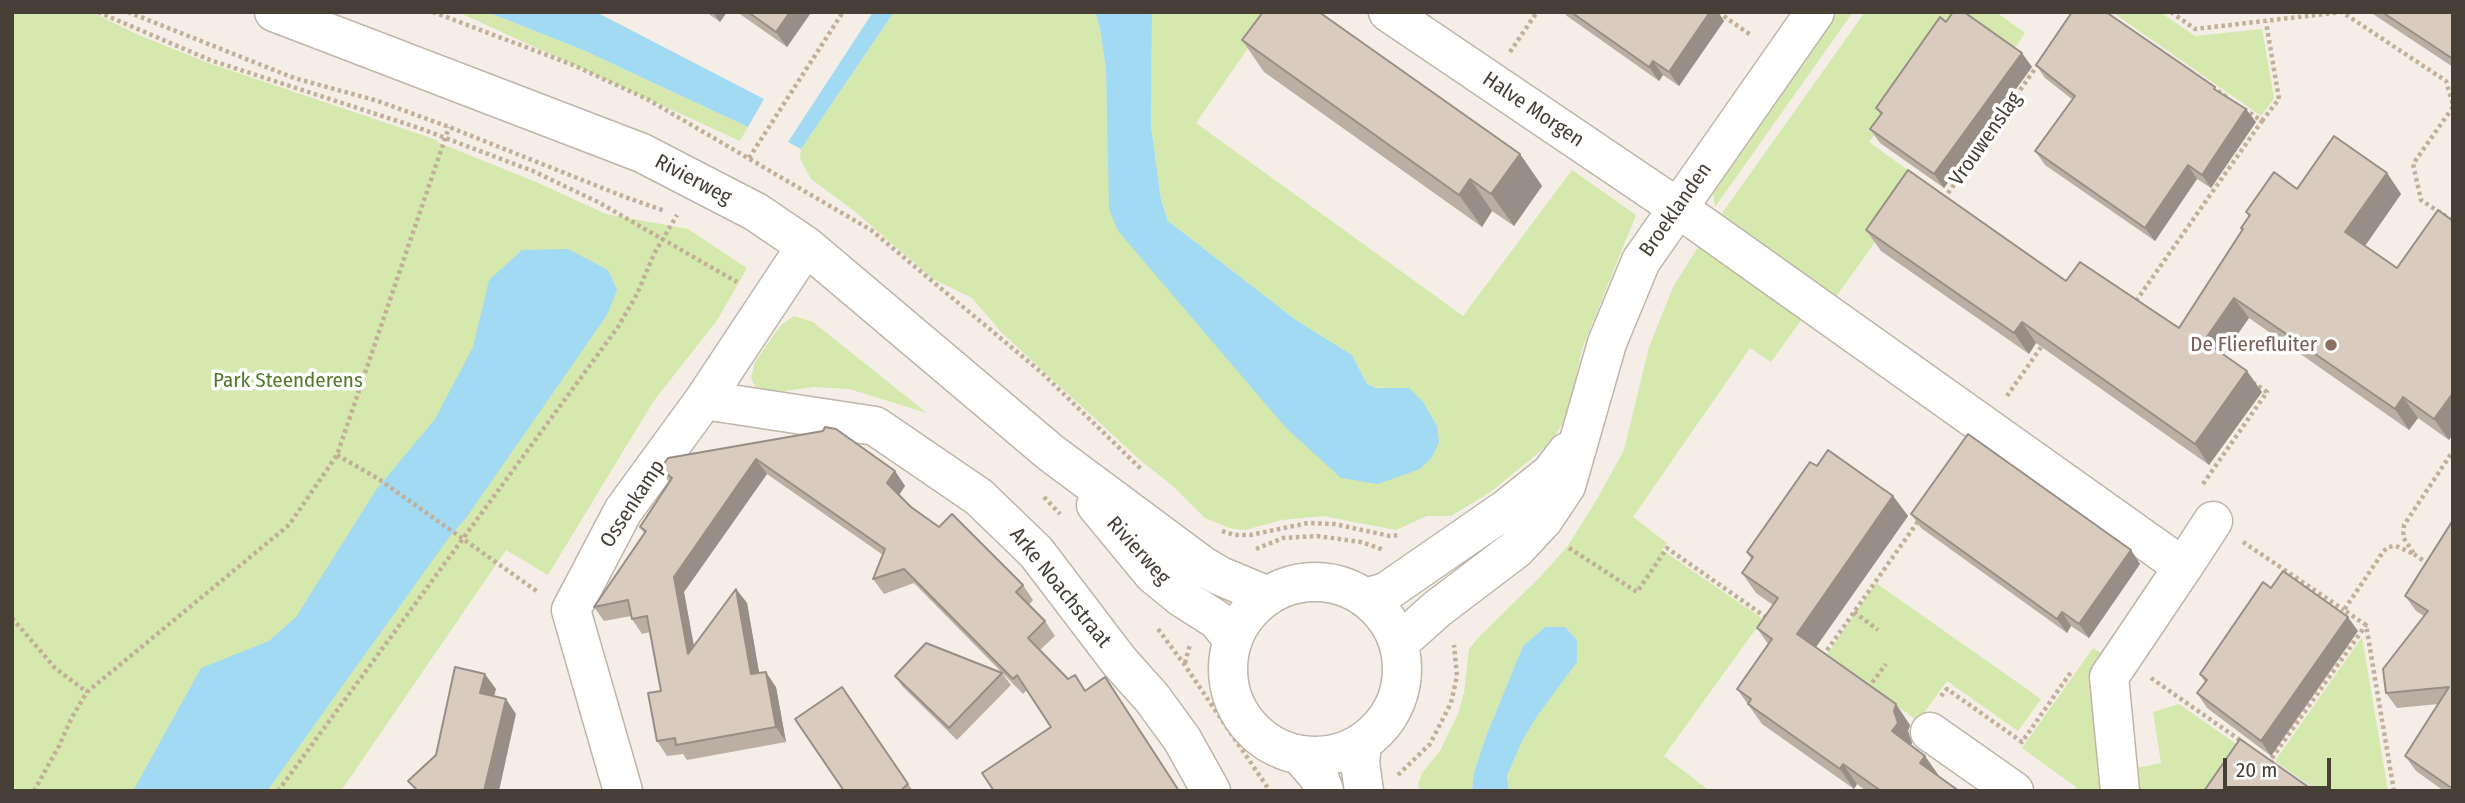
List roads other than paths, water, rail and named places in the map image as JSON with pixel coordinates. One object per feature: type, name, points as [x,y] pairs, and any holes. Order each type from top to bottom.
[{"type":"street","name":"Rivierweg","points":[[274,12],[642,153],[756,212],[806,246],[1051,453],[1203,566],[1268,596]]},
{"type":"street","name":"Halve Morgen","points":[[1388,12],[1678,208]]},
{"type":"street","name":"Broeklanden","points":[[1399,643],[1455,594],[1516,549],[1544,519],[1566,486],[1607,343],[1641,261],[1815,12]]},
{"type":"street","points":[[1678,208],[2183,567]]},
{"type":"street","name":"Ossenkamp","points":[[623,791],[571,610],[623,512],[704,400],[806,246]]},
{"type":"street","name":"Arke Noachstraat","points":[[704,400],[875,426],[979,497],[1036,552],[1119,661],[1152,698],[1182,738],[1211,791]]},
{"type":"street","name":"Broeklanden","points":[[1366,597],[1386,592],[1506,509],[1551,473],[1583,431]]},
{"type":"street","name":"Rivierweg","points":[[1051,453],[1153,574],[1181,597],[1217,620],[1233,639]]},
{"type":"street","points":[[2120,791],[2109,677],[2213,521]]},
{"type":"street","points":[[1303,583],[1336,584],[1366,597],[1384,616],[1399,643],[1402,661],[1398,698],[1375,733],[1362,743],[1338,754],[1314,757],[1273,746],[1242,718],[1233,699],[1228,670],[1233,639],[1247,615],[1278,590],[1303,583]]},
{"type":"street","points":[[1930,732],[2014,791]]},
{"type":"street","points":[[1362,743],[1360,763],[1364,791]]},
{"type":"street","points":[[1300,755],[1319,777],[1324,791]]},
{"type":"water","points":[[487,12],[596,12],[764,99],[748,127],[583,50]]},
{"type":"water","points":[[873,12],[894,12],[801,149],[788,142]]},
{"type":"water","points":[[1095,12],[1152,12],[1151,126],[1161,200],[1168,221],[1296,320],[1352,355],[1367,384],[1376,388],[1409,388],[1423,402],[1437,426],[1439,442],[1432,457],[1420,469],[1378,484],[1341,478],[1286,428],[1118,231],[1109,209],[1106,70]]},
{"type":"water","points":[[568,249],[608,270],[617,290],[607,315],[466,518],[450,536],[267,791],[133,791],[201,668],[269,641],[296,617],[376,490],[435,419],[473,347],[489,280],[522,250]]},
{"type":"water","points":[[1545,627],[1565,627],[1577,640],[1577,662],[1522,741],[1507,776],[1509,791],[1472,791],[1474,772],[1486,736],[1523,646]]},
{"type":"place","name":"De Flierefluiter","points":[[2331,345]]},
{"type":"park label","name":"Park Steenderens","points":[[288,381]]}]
